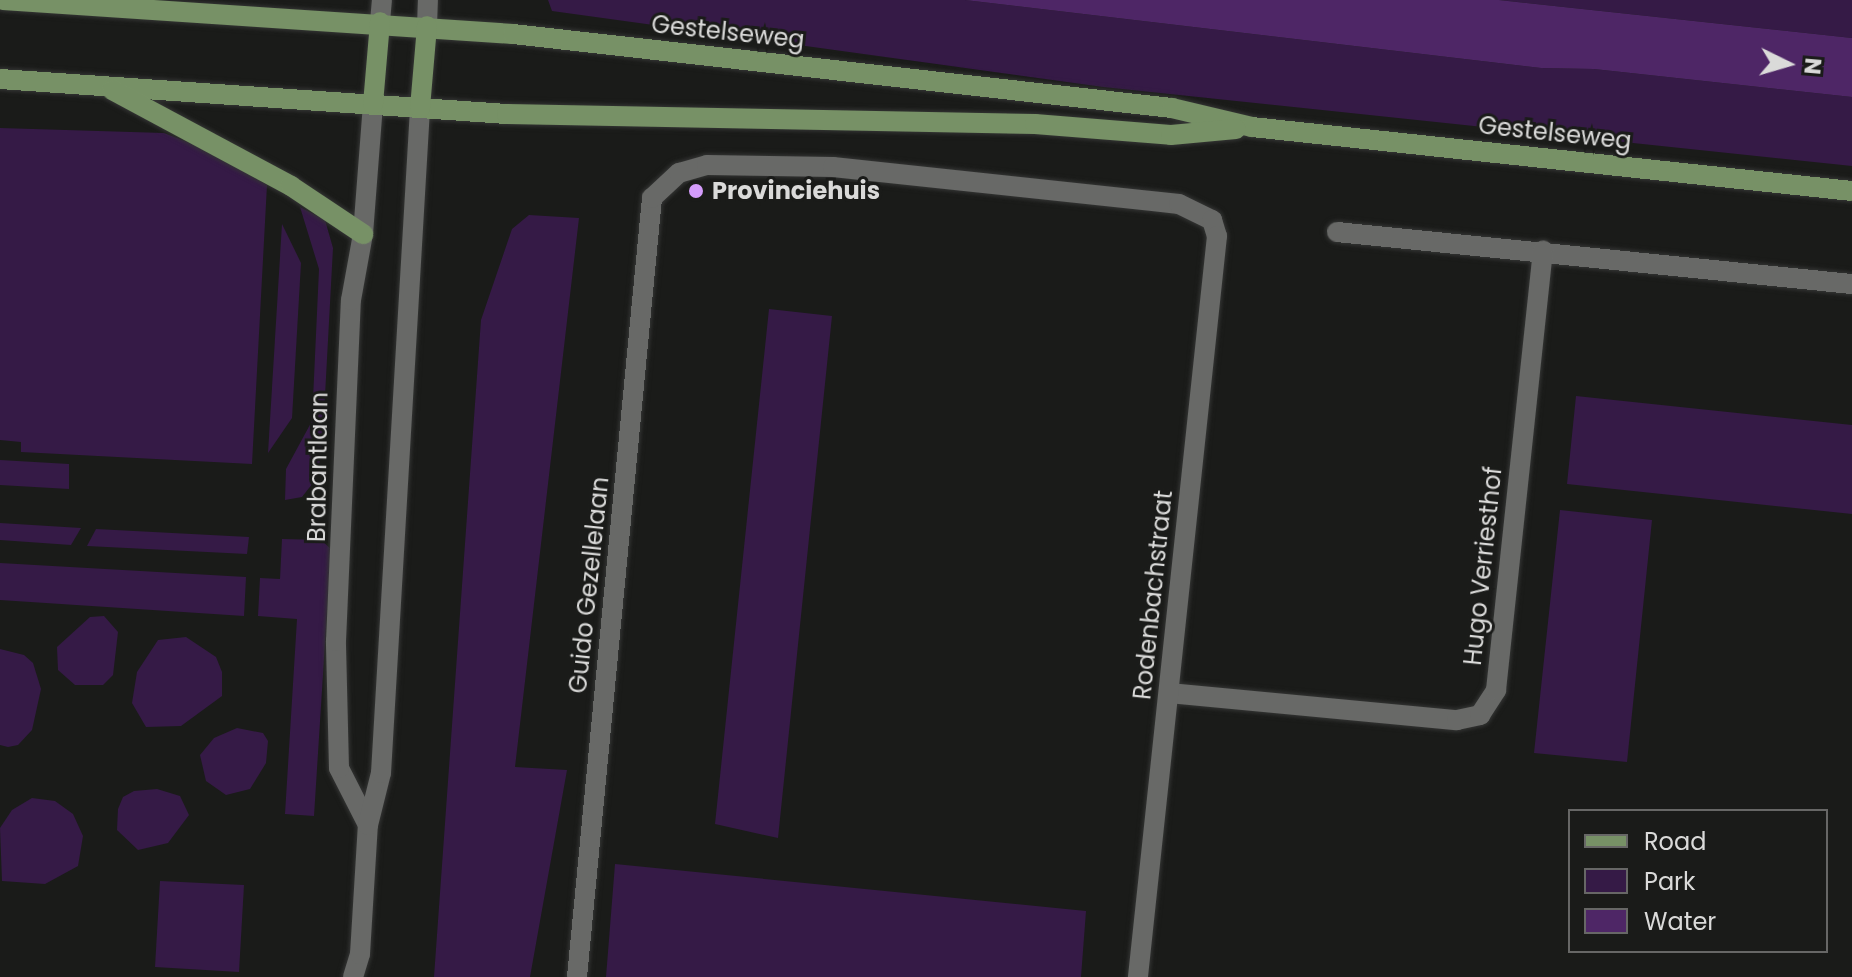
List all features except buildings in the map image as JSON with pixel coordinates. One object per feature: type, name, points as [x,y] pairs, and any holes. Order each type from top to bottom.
[{"type":"main road","name":"Gestelseweg","points":[[3,0],[427,26],[1172,108],[1252,127],[1852,191]]},
{"type":"main road","points":[[373,104],[380,22]]},
{"type":"main road","points":[[420,108],[427,26]]},
{"type":"main road","name":"Gestelseweg","points":[[0,79],[420,108],[653,118],[1035,124],[1171,135],[1252,127]]},
{"type":"main road","points":[[105,86],[291,186],[363,234]]},
{"type":"street","points":[[380,22],[382,0]]},
{"type":"street","points":[[427,26],[428,0]]},
{"type":"street","name":"Brabantlaan","points":[[368,825],[339,768],[336,641],[351,300],[363,234],[373,104]]},
{"type":"street","points":[[353,977],[360,954],[368,825],[381,773],[420,108]]},
{"type":"street","name":"Guido Gezellelaan","points":[[577,977],[652,198],[679,173],[699,165],[833,167],[1179,204],[1212,220]]},
{"type":"street","name":"Rodenbachstraat","points":[[1138,977],[1217,236],[1212,220]]},
{"type":"street","points":[[1337,232],[1852,284]]},
{"type":"street","name":"Hugo Verriesthof","points":[[1169,693],[1457,720],[1480,715],[1496,690],[1543,251]]},
{"type":"green space","points":[[548,0],[965,0],[1541,68],[1594,69],[1852,97],[1852,166],[1103,87],[552,11]]},
{"type":"green space","points":[[1499,0],[1852,0],[1852,38]]},
{"type":"green space","points":[[0,128],[164,133],[203,148],[267,185],[252,464],[21,452],[21,442],[0,440]]},
{"type":"green space","points":[[300,207],[325,220],[333,248],[322,451],[316,479],[302,497],[285,500],[286,469],[312,421],[319,269]]},
{"type":"green space","points":[[529,215],[579,218],[515,767],[567,770],[530,977],[434,977],[481,320],[512,229]]},
{"type":"green space","points":[[282,224],[301,263],[292,418],[268,453]]},
{"type":"green space","points":[[769,309],[832,316],[778,838],[715,824]]},
{"type":"green space","points":[[1576,396],[1852,425],[1852,514],[1567,484]]},
{"type":"green space","points":[[0,460],[69,464],[69,489],[0,485]]},
{"type":"green space","points":[[1560,510],[1652,520],[1627,762],[1534,753]]},
{"type":"green space","points":[[0,523],[81,528],[71,545],[0,540]]},
{"type":"green space","points":[[96,529],[249,537],[247,554],[87,546]]},
{"type":"green space","points":[[282,539],[321,540],[331,549],[314,816],[285,814],[297,619],[258,616],[260,578],[280,579]]},
{"type":"green space","points":[[0,563],[246,577],[244,616],[0,600]]},
{"type":"green space","points":[[104,616],[118,632],[113,675],[103,685],[75,685],[58,670],[57,647],[90,617]]},
{"type":"green space","points":[[186,637],[216,657],[222,672],[222,696],[181,726],[146,727],[132,703],[137,672],[158,640]]},
{"type":"green space","points":[[0,649],[24,655],[33,663],[41,689],[32,730],[18,745],[8,747],[0,745]]},
{"type":"green space","points":[[237,728],[263,733],[268,741],[266,763],[250,789],[226,795],[206,781],[200,755],[214,738]]},
{"type":"green space","points":[[157,789],[180,796],[189,815],[168,843],[138,850],[117,830],[118,809],[123,797],[134,791]]},
{"type":"green space","points":[[32,798],[55,801],[73,814],[83,836],[78,866],[45,884],[2,881],[0,828],[12,810]]},
{"type":"green space","points":[[615,864],[1086,911],[1081,977],[606,977]]},
{"type":"green space","points":[[160,881],[244,885],[239,972],[155,967]]},
{"type":"water","points":[[965,0],[1499,0],[1852,38],[1852,97],[1594,69],[1541,68]]},
{"type":"place","name":"Provinciehuis","points":[[696,191]]}]
